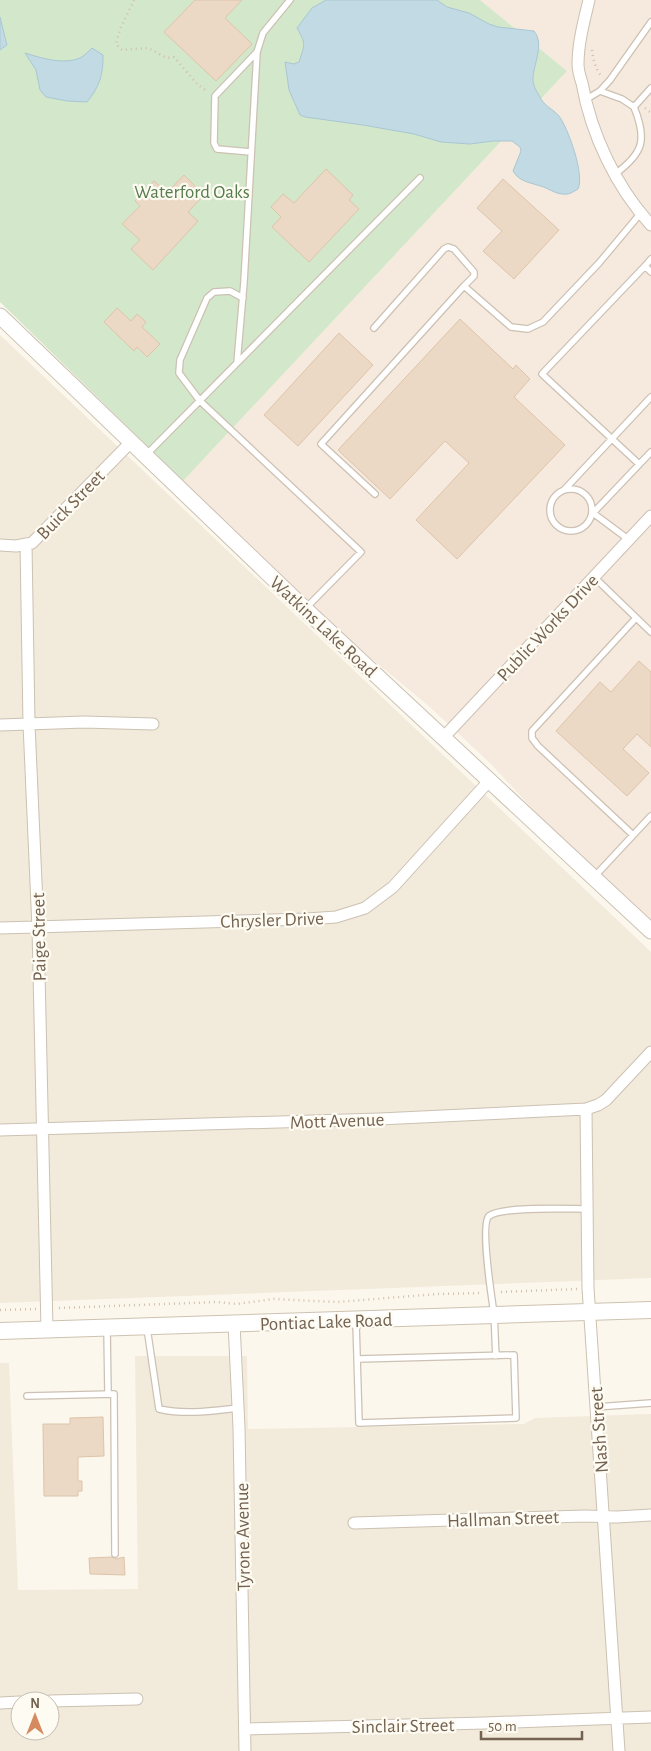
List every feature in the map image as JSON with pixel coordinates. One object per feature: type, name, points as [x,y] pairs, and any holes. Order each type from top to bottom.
[{"type":"main road","name":"Pontiac Lake Road","points":[[0,1331],[651,1310]]},
{"type":"street","points":[[589,0],[583,24],[578,65],[585,100],[595,133],[615,174],[640,214],[651,225]]},
{"type":"street","name":"Watkins Lake Road","points":[[0,316],[305,609],[651,931]]},
{"type":"street","name":"Buick Street","points":[[0,545],[16,546],[32,543],[131,442]]},
{"type":"street","name":"Public Works Drive","points":[[443,738],[651,516]]},
{"type":"street","name":"Paige Street","points":[[26,544],[29,724],[38,928],[47,1329]]},
{"type":"street","points":[[0,725],[84,722],[153,724]]},
{"type":"street","name":"Chrysler Drive","points":[[0,928],[336,917],[365,908],[393,887],[489,781]]},
{"type":"street","name":"Mott Avenue","points":[[0,1130],[380,1119],[586,1109],[606,1100],[651,1052]]},
{"type":"street","name":"Nash Street","points":[[586,1109],[589,1312],[619,1751]]},
{"type":"street","name":"Tyrone Avenue","points":[[234,1323],[238,1408],[245,1751]]},
{"type":"street","name":"Hallman Street","points":[[354,1523],[651,1515]]},
{"type":"street","points":[[60,1701],[137,1699]]},
{"type":"street","name":"Sinclair Street","points":[[245,1729],[651,1717]]},
{"type":"lane","points":[[237,364],[243,298],[257,52],[263,33],[290,0]]},
{"type":"lane","points":[[585,100],[600,91],[610,80],[651,22]]},
{"type":"lane","points":[[252,152],[217,149],[214,143],[215,96],[257,52]]},
{"type":"lane","points":[[634,107],[651,88]]},
{"type":"lane","points":[[600,91],[622,99],[634,107],[642,130],[642,140],[636,154],[626,166],[615,174]]},
{"type":"lane","points":[[146,456],[420,178]]},
{"type":"lane","points":[[464,286],[511,327],[528,329],[543,322],[599,263],[640,214]]},
{"type":"lane","points":[[374,328],[444,249],[448,247],[454,249],[474,272],[474,276],[322,444],[375,494]]},
{"type":"lane","points":[[639,464],[542,374],[651,259]]},
{"type":"lane","points":[[644,266],[651,272]]},
{"type":"lane","points":[[243,298],[230,291],[214,292],[207,298],[180,360],[180,373],[200,401],[361,552],[305,609]]},
{"type":"lane","points":[[651,397],[564,490],[557,493],[550,505],[551,519],[555,525],[560,529],[574,531],[586,525],[593,513],[651,452]]},
{"type":"lane","points":[[564,490],[578,490],[584,494],[589,499],[593,513],[628,540]]},
{"type":"lane","points":[[594,577],[651,632]]},
{"type":"lane","points":[[633,835],[538,746],[532,738],[532,731],[636,618]]},
{"type":"lane","points":[[593,877],[651,816]]},
{"type":"lane","points":[[496,1356],[494,1315],[485,1233],[486,1221],[489,1216],[505,1210],[587,1209]]},
{"type":"lane","points":[[356,1320],[357,1360],[359,1423],[516,1418],[514,1355],[357,1360]]},
{"type":"lane","points":[[146,1326],[159,1410],[195,1413],[238,1408]]},
{"type":"lane","points":[[107,1327],[108,1394]]},
{"type":"lane","points":[[27,1396],[114,1394],[115,1554]]},
{"type":"lane","points":[[596,1408],[651,1403]]},
{"type":"path","points":[[134,0],[120,29],[116,44],[122,50],[148,48],[167,58],[174,56],[198,85],[215,96]]},
{"type":"path","points":[[55,1308],[217,1302],[236,1304],[274,1299],[337,1302],[438,1294],[581,1289]]},
{"type":"path","points":[[0,1310],[37,1309]]},
{"type":"shaded area","points":[[480,0],[651,0],[651,921],[541,818],[491,764],[430,707],[349,640],[183,481],[567,71]]},
{"type":"shaded area","points":[[0,335],[651,952],[651,1278],[0,1303]]},
{"type":"shaded area","points":[[135,1356],[247,1356],[248,1429],[524,1424],[535,1418],[651,1414],[651,1751],[0,1751],[0,1363],[9,1363],[18,1590],[138,1589]]},
{"type":"green space","name":"Waterford Oaks","points":[[0,0],[480,0],[567,71],[183,481],[0,302]]},
{"type":"water","points":[[326,0],[437,0],[447,7],[469,13],[498,27],[534,31],[539,48],[533,73],[534,84],[542,100],[559,116],[567,130],[579,173],[580,182],[578,189],[569,194],[561,194],[520,178],[513,171],[521,151],[520,147],[512,141],[470,144],[441,142],[414,134],[300,115],[289,90],[285,62],[294,64],[299,62],[304,44],[297,28],[312,8]]},
{"type":"water","points":[[0,17],[7,45],[0,50]]},
{"type":"water","points":[[92,48],[103,55],[102,69],[98,85],[87,102],[46,97],[40,90],[36,70],[25,53],[52,60],[66,61],[80,58]]},
{"type":"building","points":[[195,0],[242,0],[225,18],[252,44],[216,81],[164,32]]},
{"type":"building","points":[[326,169],[353,195],[349,200],[359,209],[309,262],[272,227],[281,217],[271,207],[283,194],[294,203]]},
{"type":"building","points":[[184,175],[204,195],[188,212],[198,221],[153,270],[131,249],[140,240],[122,224],[140,206],[135,201],[154,181],[167,193]]},
{"type":"building","points":[[503,179],[559,230],[514,279],[483,251],[502,231],[477,208]]},
{"type":"building","points":[[117,308],[131,321],[137,314],[146,322],[142,327],[160,344],[147,357],[137,347],[134,351],[104,322]]},
{"type":"building","points":[[460,319],[513,369],[516,365],[530,379],[514,397],[565,445],[457,559],[416,520],[469,463],[445,441],[390,499],[338,450]]},
{"type":"building","points":[[339,333],[373,365],[298,446],[264,415]]},
{"type":"building","points":[[639,661],[651,672],[651,747],[637,734],[623,749],[649,773],[627,796],[556,731],[600,682],[611,692]]},
{"type":"building","points":[[103,1417],[104,1456],[78,1457],[78,1481],[82,1481],[82,1491],[78,1491],[78,1496],[44,1496],[43,1424],[70,1424],[70,1418]]},
{"type":"building","points":[[112,1557],[116,1559],[124,1557],[125,1575],[90,1574],[89,1558]]}]
